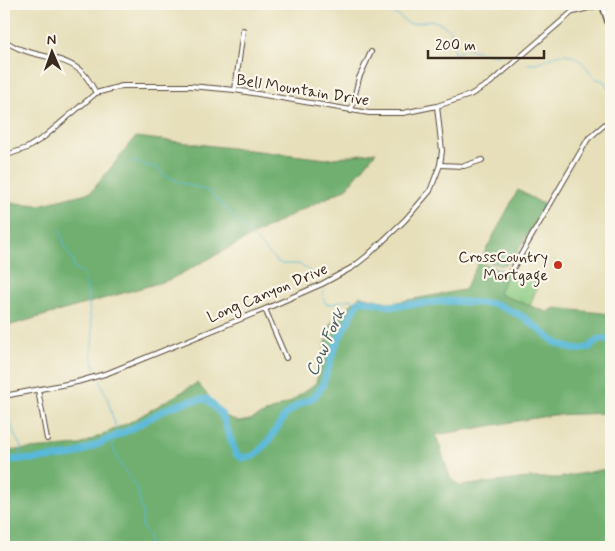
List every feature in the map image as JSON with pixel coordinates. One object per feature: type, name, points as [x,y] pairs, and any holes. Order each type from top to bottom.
[{"type":"main road","points":[[604,4],[611,29]]},
{"type":"street","name":"Bell Mountain Drive","points":[[4,156],[27,148],[44,137],[96,93],[122,86],[144,85],[235,90],[351,111],[393,114],[437,106],[470,95],[490,83],[571,13],[586,4]]},
{"type":"street","points":[[571,13],[604,4]]},
{"type":"street","points":[[235,90],[243,30]]},
{"type":"street","points":[[4,40],[15,48],[59,60],[76,67],[89,81],[96,93]]},
{"type":"street","points":[[351,111],[359,78],[372,52]]},
{"type":"street","name":"Long Canyon Drive","points":[[4,396],[77,382],[108,373],[340,274],[367,256],[423,201],[430,191],[440,164],[441,138],[437,106]]},
{"type":"street","points":[[512,270],[588,139],[611,119]]},
{"type":"street","points":[[440,164],[464,166],[482,160]]},
{"type":"street","points":[[264,308],[286,358]]},
{"type":"street","points":[[38,390],[47,439]]},
{"type":"green space","points":[[136,137],[327,159],[376,152],[346,189],[297,212],[169,280],[4,327],[4,202],[39,205],[91,192]]},
{"type":"green space","points":[[518,190],[545,205],[510,262],[498,265],[481,259]]},
{"type":"green space","points":[[479,262],[507,272],[499,294],[547,312],[555,308],[611,314],[611,413],[553,415],[436,435],[450,478],[460,486],[529,478],[558,478],[611,468],[611,547],[4,547],[4,451],[80,445],[132,421],[197,383],[226,416],[239,422],[250,420],[290,402],[316,383],[331,323],[360,296],[392,303],[464,290]]},
{"type":"green space","points":[[507,272],[538,283],[530,306],[498,294]]},
{"type":"waterway","points":[[375,4],[377,7],[399,16],[411,24],[432,20],[443,25],[451,31],[454,54],[468,49],[501,56]]},
{"type":"waterway","points":[[528,64],[567,54],[582,63],[594,78],[604,81],[607,88],[611,90]]},
{"type":"waterway","points":[[129,162],[158,168],[164,175],[182,183],[209,191],[276,261],[282,264],[299,264],[318,277]]},
{"type":"waterway","points":[[60,229],[65,248],[73,260],[74,267],[85,276],[93,336],[91,352],[95,368]]},
{"type":"waterway","points":[[324,289],[323,298],[326,304],[350,299],[358,303]]},
{"type":"waterway","name":"Cow Fork","points":[[4,460],[74,455],[131,429],[166,409],[189,401],[207,399],[222,415],[236,454],[242,458],[254,456],[268,442],[286,414],[314,397],[322,387],[335,347],[361,300],[391,306],[450,301],[495,304],[522,316],[555,342],[572,349],[588,348],[600,339],[611,339]]},
{"type":"waterway","points":[[100,381],[107,397],[118,435]]},
{"type":"waterway","points":[[4,406],[4,411]]},
{"type":"waterway","points":[[4,415],[11,420],[14,434],[21,447],[19,460]]},
{"type":"waterway","points":[[110,439],[118,461],[137,489],[143,516],[142,527],[148,536],[150,547]]},
{"type":"place","name":"CrossCountry Mortgage","points":[[558,265]]}]
